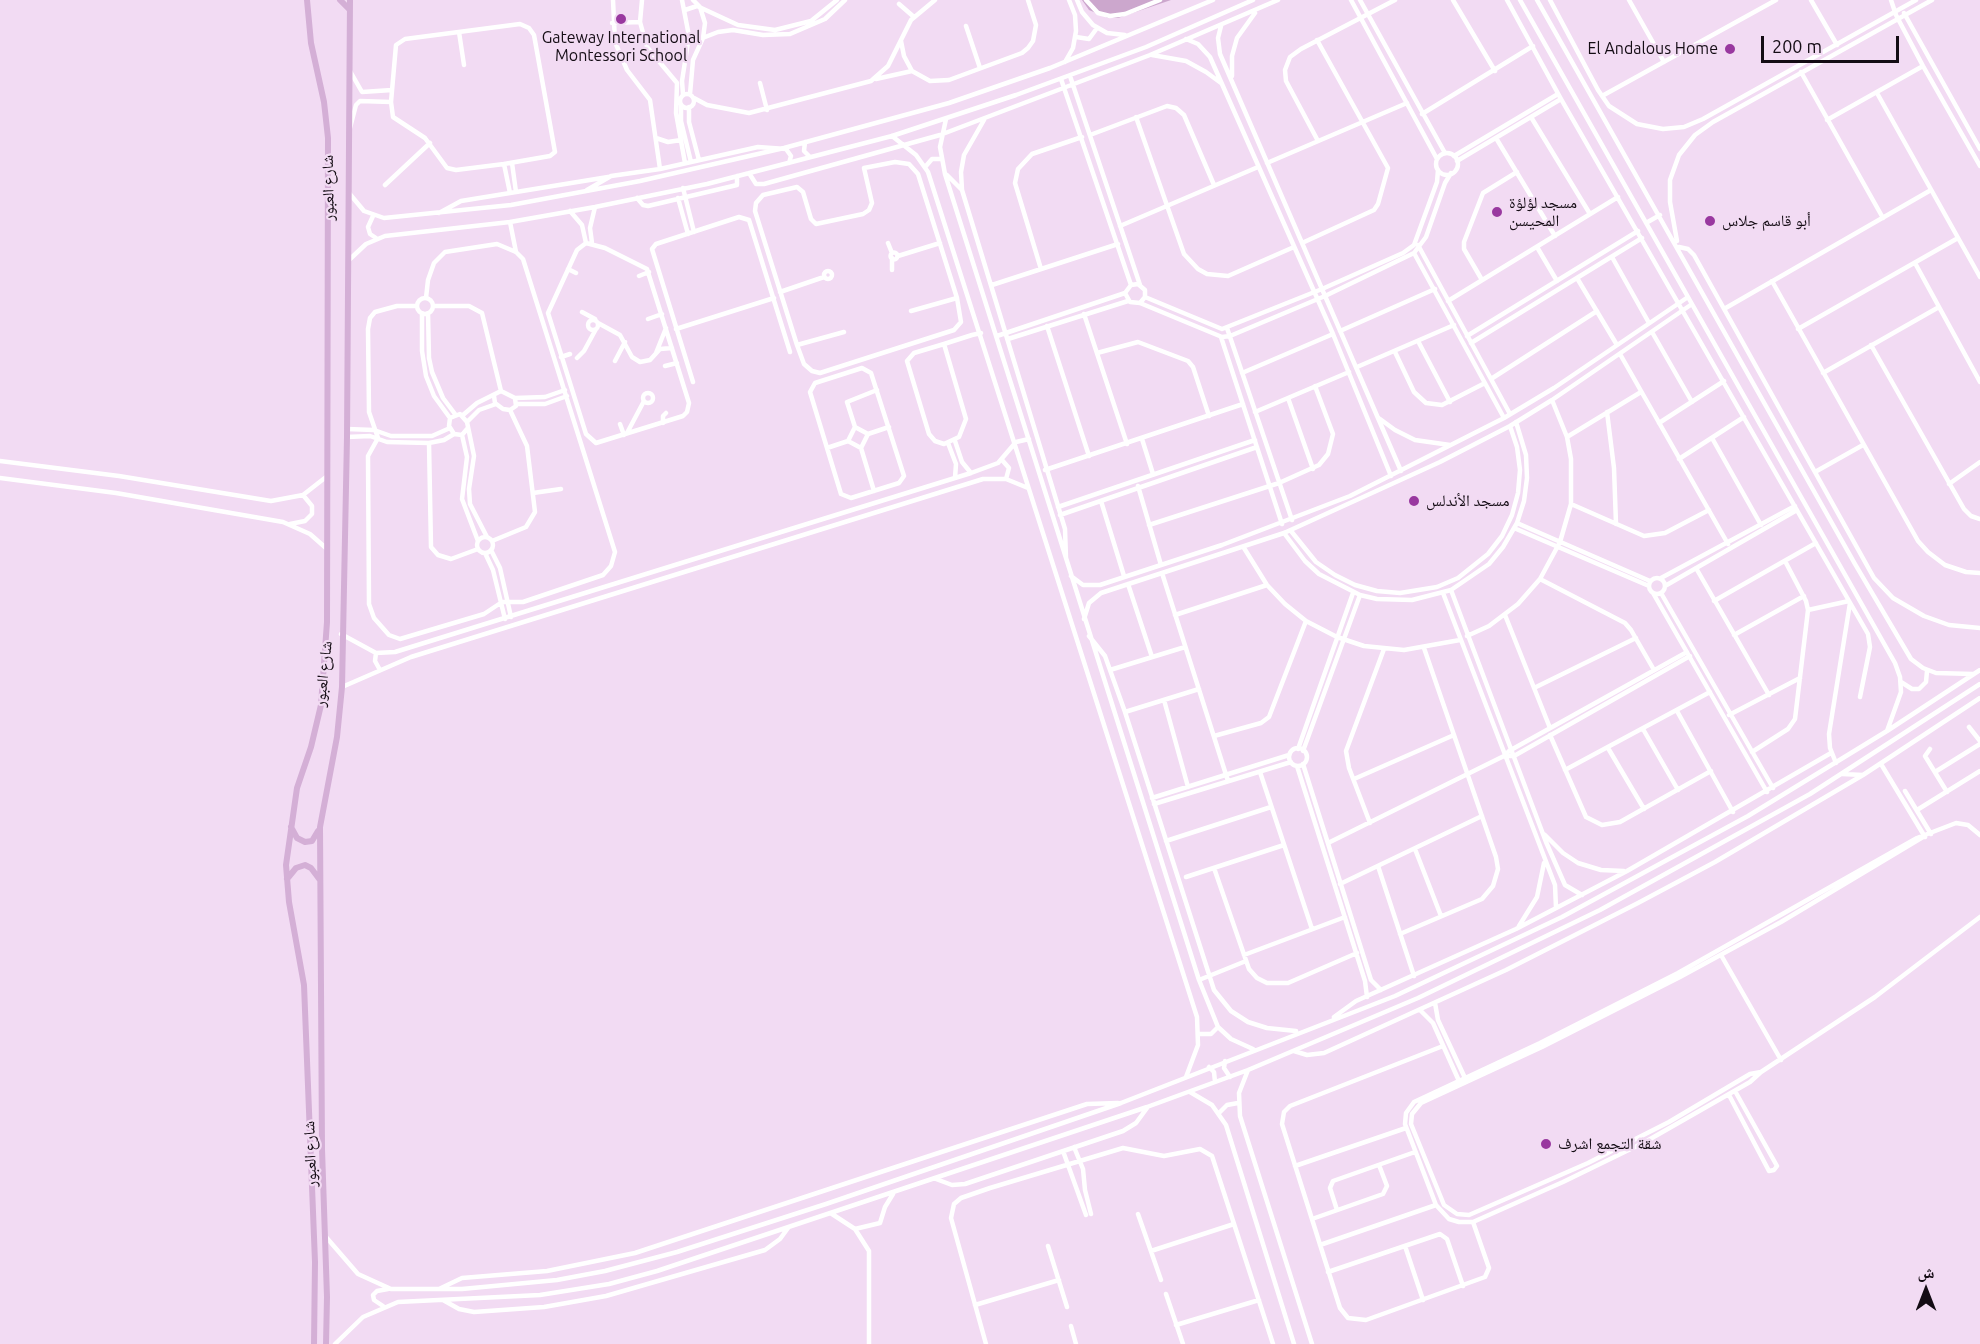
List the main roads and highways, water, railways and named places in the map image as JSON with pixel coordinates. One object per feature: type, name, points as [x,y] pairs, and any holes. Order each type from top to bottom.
[{"type":"main road","points":[[307,2],[314,0]]},
{"type":"main road","points":[[340,0],[350,9]]},
{"type":"main road","name":"شارع العبور","points":[[326,1344],[320,826],[337,737],[342,687],[347,437],[350,0]]},
{"type":"main road","name":"شارع العبور","points":[[307,2],[328,138],[326,650],[323,690],[315,733],[297,788],[287,879],[304,985],[315,1262],[314,1344]]},
{"type":"main road","points":[[291,827],[297,838],[308,842],[315,838],[320,826]]},
{"type":"main road","points":[[287,879],[296,868],[305,865],[314,871],[320,881]]},
{"type":"place","name":"Gateway International Montessori School","points":[[621,19]]},
{"type":"place","name":"El Andalous Home","points":[[1730,49]]},
{"type":"place","name":"مسجد لؤلؤة المحيسن","points":[[1497,212]]},
{"type":"place","name":"أبو قاسم جلاس","points":[[1710,221]]},
{"type":"place","name":"مسجد الأندلس","points":[[1414,501]]},
{"type":"place","name":"شقة التجمع اشرف","points":[[1546,1144]]}]
